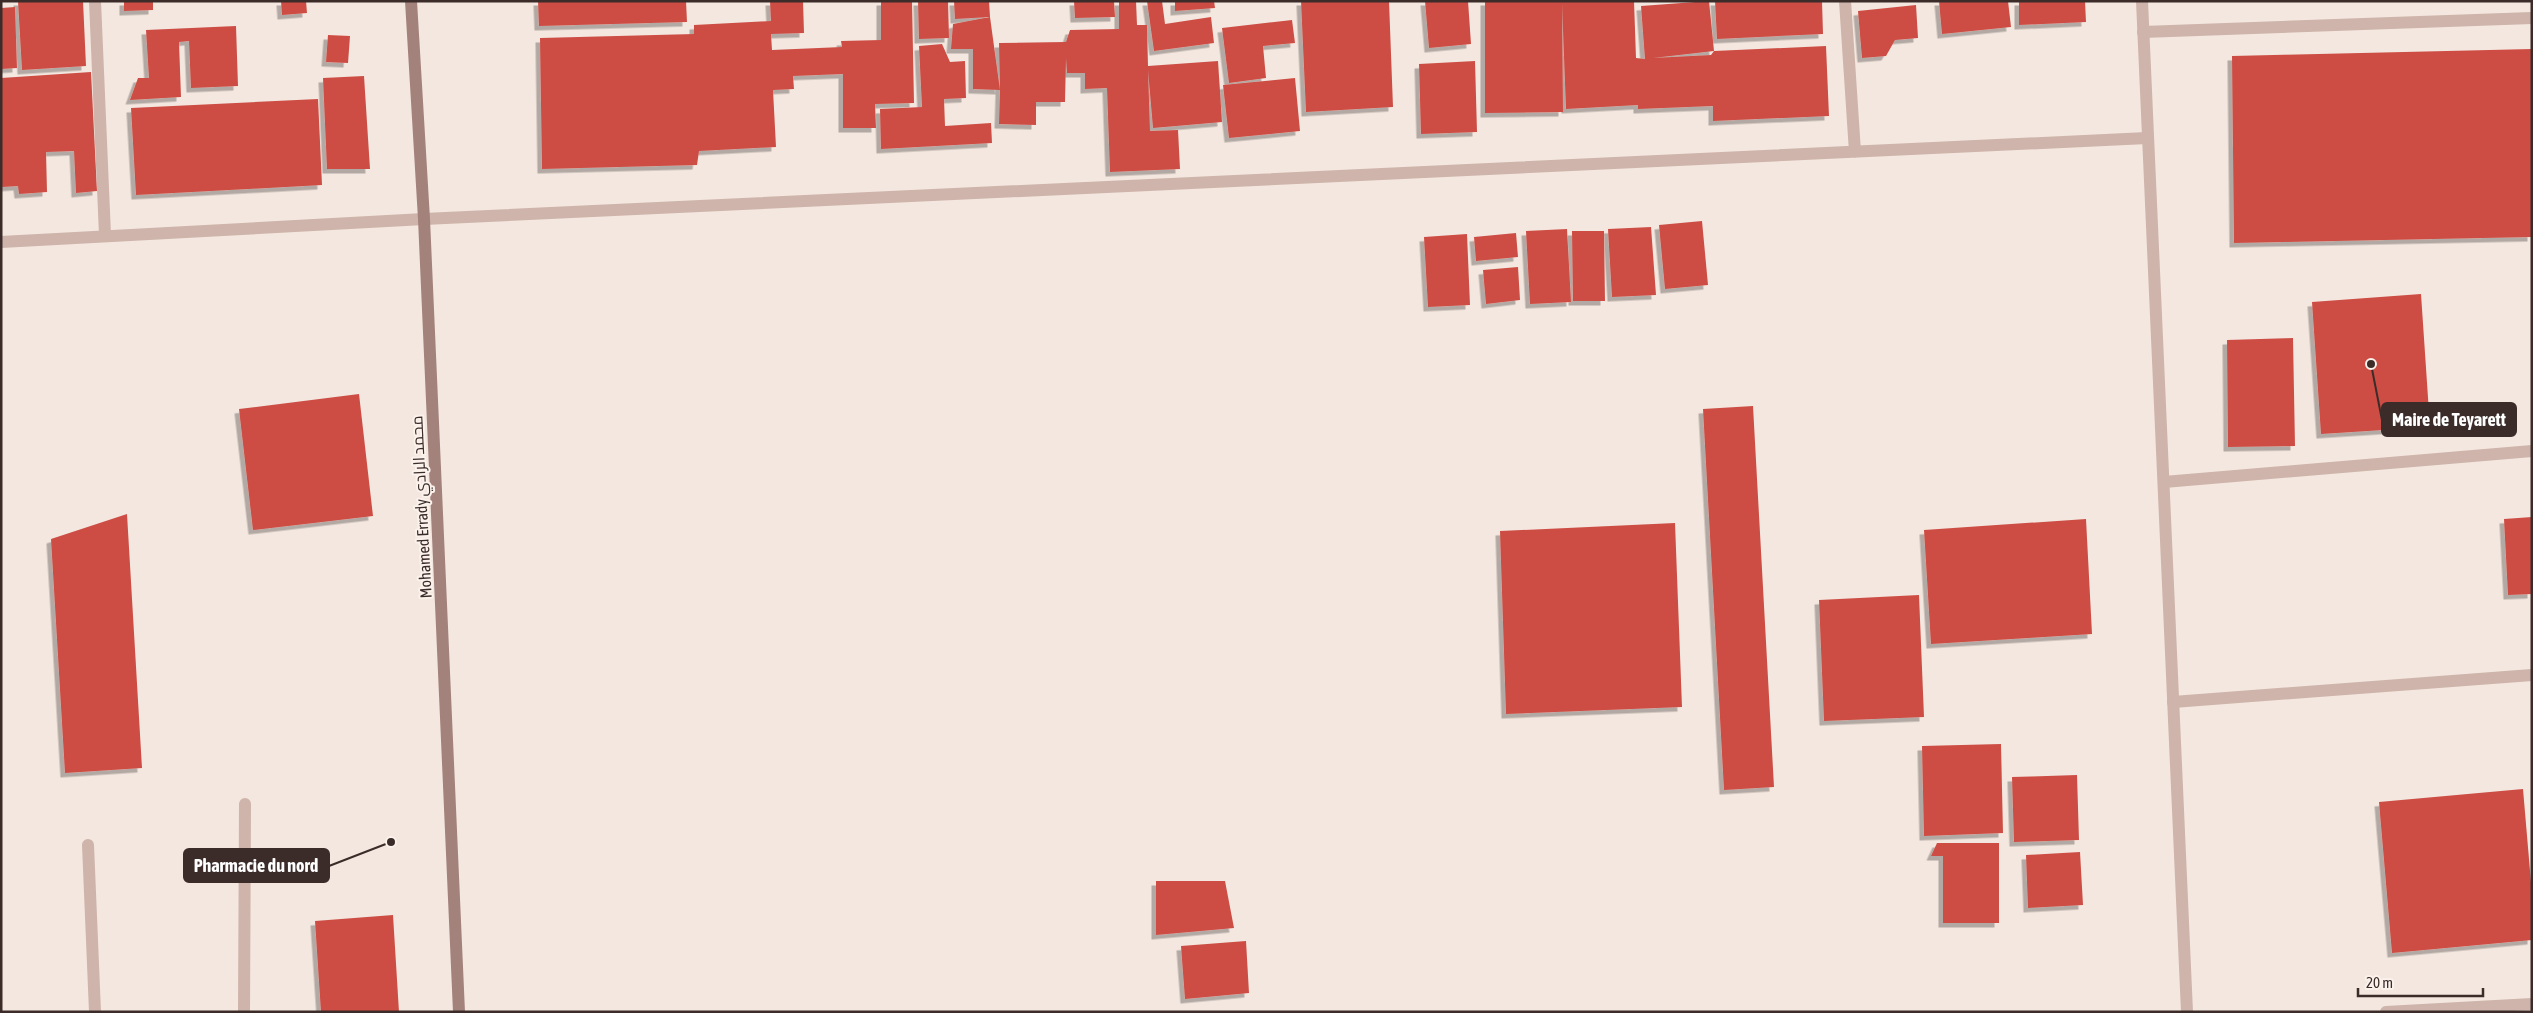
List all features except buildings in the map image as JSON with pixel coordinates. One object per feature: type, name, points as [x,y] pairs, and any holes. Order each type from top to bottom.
[{"type":"street","points":[[95,1],[105,235]]},
{"type":"street","name":"Mohamed Errady محمد الرادي","points":[[411,1],[424,219],[459,1012]]},
{"type":"street","points":[[1845,1],[1855,152]]},
{"type":"street","points":[[2142,1],[2187,1012]]},
{"type":"street","points":[[2143,32],[2532,18]]},
{"type":"street","points":[[1,242],[424,219],[2147,138]]},
{"type":"street","points":[[2164,482],[2532,451]]},
{"type":"street","points":[[2173,702],[2532,675]]},
{"type":"street","points":[[244,1012],[245,804]]},
{"type":"street","points":[[88,846],[95,1012]]},
{"type":"street","points":[[2386,1012],[2532,1004]]},
{"type":"place","name":"Maire de Teyarett","points":[[2371,364]]},
{"type":"place","name":"Pharmacie du nord","points":[[391,842]]}]
